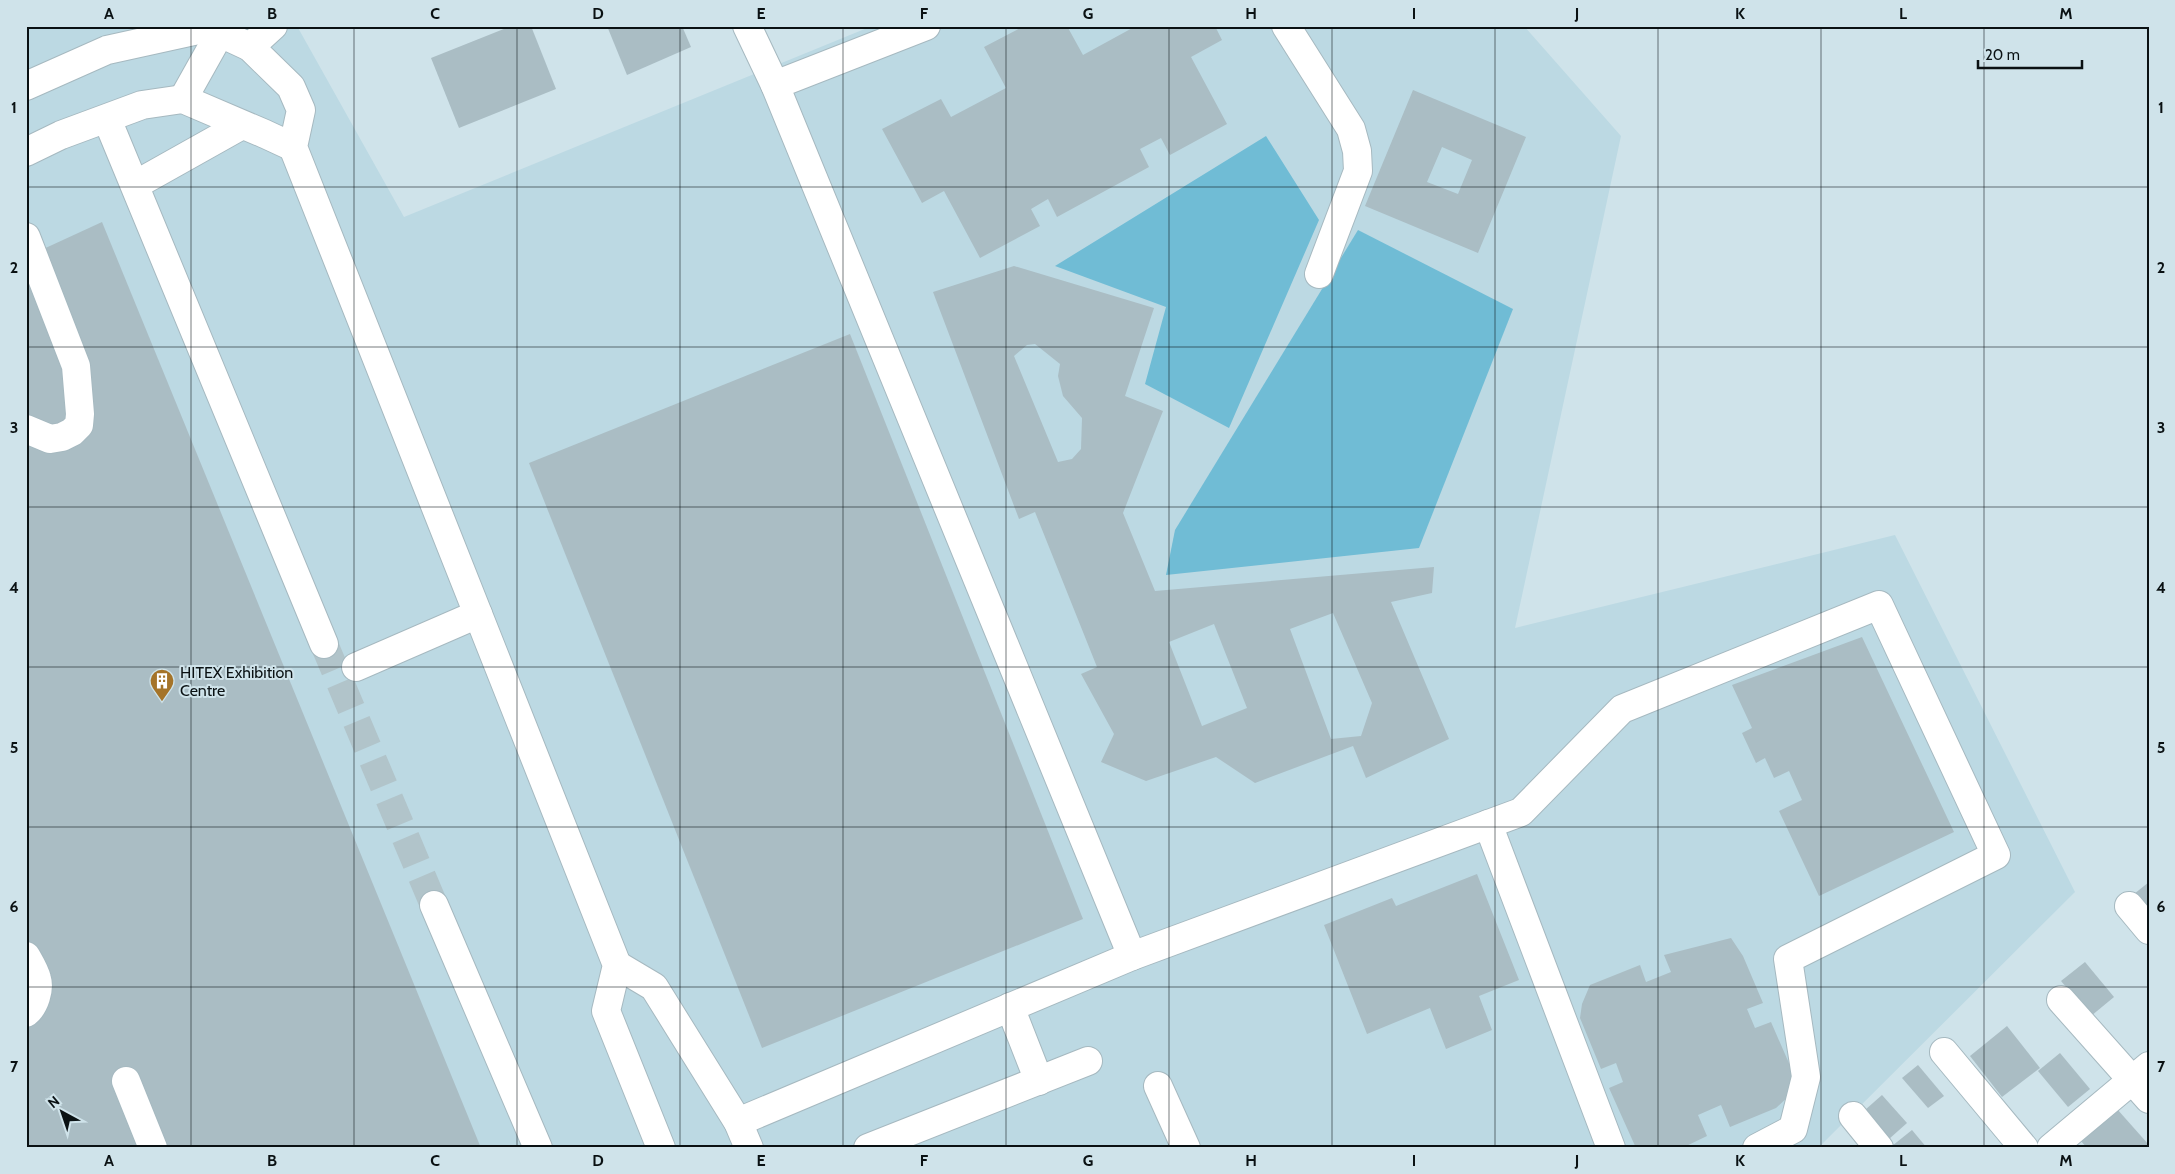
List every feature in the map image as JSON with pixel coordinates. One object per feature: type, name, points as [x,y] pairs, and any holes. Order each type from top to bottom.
[{"type":"street","points":[[250,47],[273,26]]},
{"type":"street","points":[[747,26],[775,85],[1132,956]]},
{"type":"street","points":[[775,85],[926,26]]},
{"type":"street","points":[[1286,26],[1351,129],[1358,150],[1358,171],[1319,274]]},
{"type":"street","points":[[26,86],[107,50],[198,30],[220,33],[250,47],[291,87],[301,110],[293,148],[617,965],[606,1012],[661,1148]]},
{"type":"street","points":[[182,99],[220,33]]},
{"type":"street","points":[[26,152],[61,135],[142,105],[182,99],[293,148]]},
{"type":"street","points":[[107,119],[324,644]]},
{"type":"street","points":[[135,186],[242,125]]},
{"type":"street","points":[[26,429],[50,439],[62,437],[72,432],[79,425],[80,414],[76,366],[27,239]]},
{"type":"street","points":[[738,1122],[1132,956],[1520,812],[1622,709],[1879,605],[1996,855],[1788,959],[1806,1077],[1792,1130],[1757,1148]]},
{"type":"street","points":[[356,667],[478,614]]},
{"type":"street","points":[[1488,824],[1611,1148]]},
{"type":"street","points":[[434,905],[538,1148]]},
{"type":"street","points":[[2128,906],[2149,930]]},
{"type":"street","points":[[26,956],[38,980],[36,996],[31,1009],[26,1013]]},
{"type":"street","points":[[617,965],[654,987],[738,1122],[749,1148]]},
{"type":"street","points":[[2051,1148],[2143,1082],[2061,1000]]},
{"type":"street","points":[[1010,1007],[1039,1081]]},
{"type":"street","points":[[1944,1052],[2024,1148]]},
{"type":"street","points":[[868,1148],[1088,1061]]},
{"type":"street","points":[[126,1081],[153,1148]]},
{"type":"street","points":[[1158,1086],[1186,1148]]},
{"type":"street","points":[[1853,1116],[1879,1148]]},
{"type":"shaded area","points":[[26,26],[297,26],[404,217],[872,26],[1524,26],[1621,136],[1515,628],[1895,535],[2075,892],[1818,1148],[26,1148]]},
{"type":"shaded area","points":[[1266,136],[1319,220],[1229,428],[1145,384],[1166,307],[1055,266]]},
{"type":"shaded area","points":[[1358,230],[1513,309],[1419,548],[1166,575],[1175,530]]},
{"type":"building","points":[[511,26],[531,26],[556,89],[459,128],[431,58]]},
{"type":"building","points":[[607,26],[682,26],[691,47],[627,75]]},
{"type":"building","points":[[1024,26],[1067,26],[1083,55],[1136,26],[1215,26],[1222,40],[1191,57],[1227,124],[1170,155],[1161,138],[1140,149],[1149,167],[1057,217],[1048,199],[1031,209],[1040,226],[980,258],[944,191],[922,203],[882,129],[941,99],[951,117],[1006,88],[984,47]]},
{"type":"building","points":[[1413,90],[1526,137],[1478,253],[1365,206]],"holes":[[[1442,147],[1472,160],[1458,194],[1427,182]]]},
{"type":"building","name":"HITEX Exhibition Centre","points":[[102,222],[481,1148],[26,1148],[26,257]]},
{"type":"building","points":[[1014,266],[1154,308],[1125,396],[1163,411],[1123,513],[1155,591],[1434,567],[1432,593],[1391,602],[1449,739],[1366,778],[1353,746],[1255,783],[1216,757],[1146,781],[1101,762],[1114,734],[1081,674],[1097,667],[1035,512],[1019,519],[933,292]],"holes":[[[1035,344],[1060,364],[1058,376],[1063,396],[1082,418],[1081,449],[1072,459],[1058,462],[1014,356],[1027,345]],[[1333,613],[1372,703],[1361,736],[1331,739],[1290,629]],[[1214,624],[1247,708],[1202,726],[1169,642]]]},
{"type":"building","points":[[850,334],[1083,919],[762,1048],[529,463]]},
{"type":"building","points":[[1862,637],[1954,832],[1819,896],[1779,811],[1802,800],[1789,771],[1774,778],[1765,758],[1756,763],[1742,733],[1752,728],[1732,685]]},
{"type":"building","points":[[1477,874],[1519,980],[1479,996],[1492,1030],[1446,1049],[1430,1008],[1367,1034],[1324,925],[1392,898],[1396,906]]},
{"type":"building","points":[[2149,882],[2149,911],[2134,894]]},
{"type":"building","points":[[1731,938],[1743,956],[1763,1003],[1747,1009],[1755,1028],[1771,1022],[1795,1077],[1792,1093],[1776,1108],[1730,1127],[1721,1105],[1698,1115],[1707,1136],[1682,1148],[1636,1148],[1609,1088],[1623,1082],[1616,1063],[1601,1069],[1580,1018],[1582,1004],[1590,985],[1640,965],[1646,982],[1671,972],[1664,955]]},
{"type":"building","points":[[2085,962],[2114,997],[2091,1016],[2061,981]]},
{"type":"building","points":[[2007,1026],[2040,1068],[2002,1097],[1970,1056]]},
{"type":"building","points":[[2060,1053],[2090,1089],[2068,1107],[2038,1071]]},
{"type":"building","points":[[1918,1065],[1944,1096],[1928,1108],[1902,1078]]},
{"type":"building","points":[[1882,1095],[1907,1123],[1889,1139],[1865,1110]]},
{"type":"building","points":[[2117,1109],[2149,1145],[2149,1148],[2087,1148],[2081,1141]]},
{"type":"building","points":[[1912,1130],[1927,1148],[1893,1148],[1892,1146]]},
{"type":"tunnel","points":[[324,644],[434,905]]},
{"type":"place","name":"HITEX Exhibition Centre","points":[[162,702]]}]
